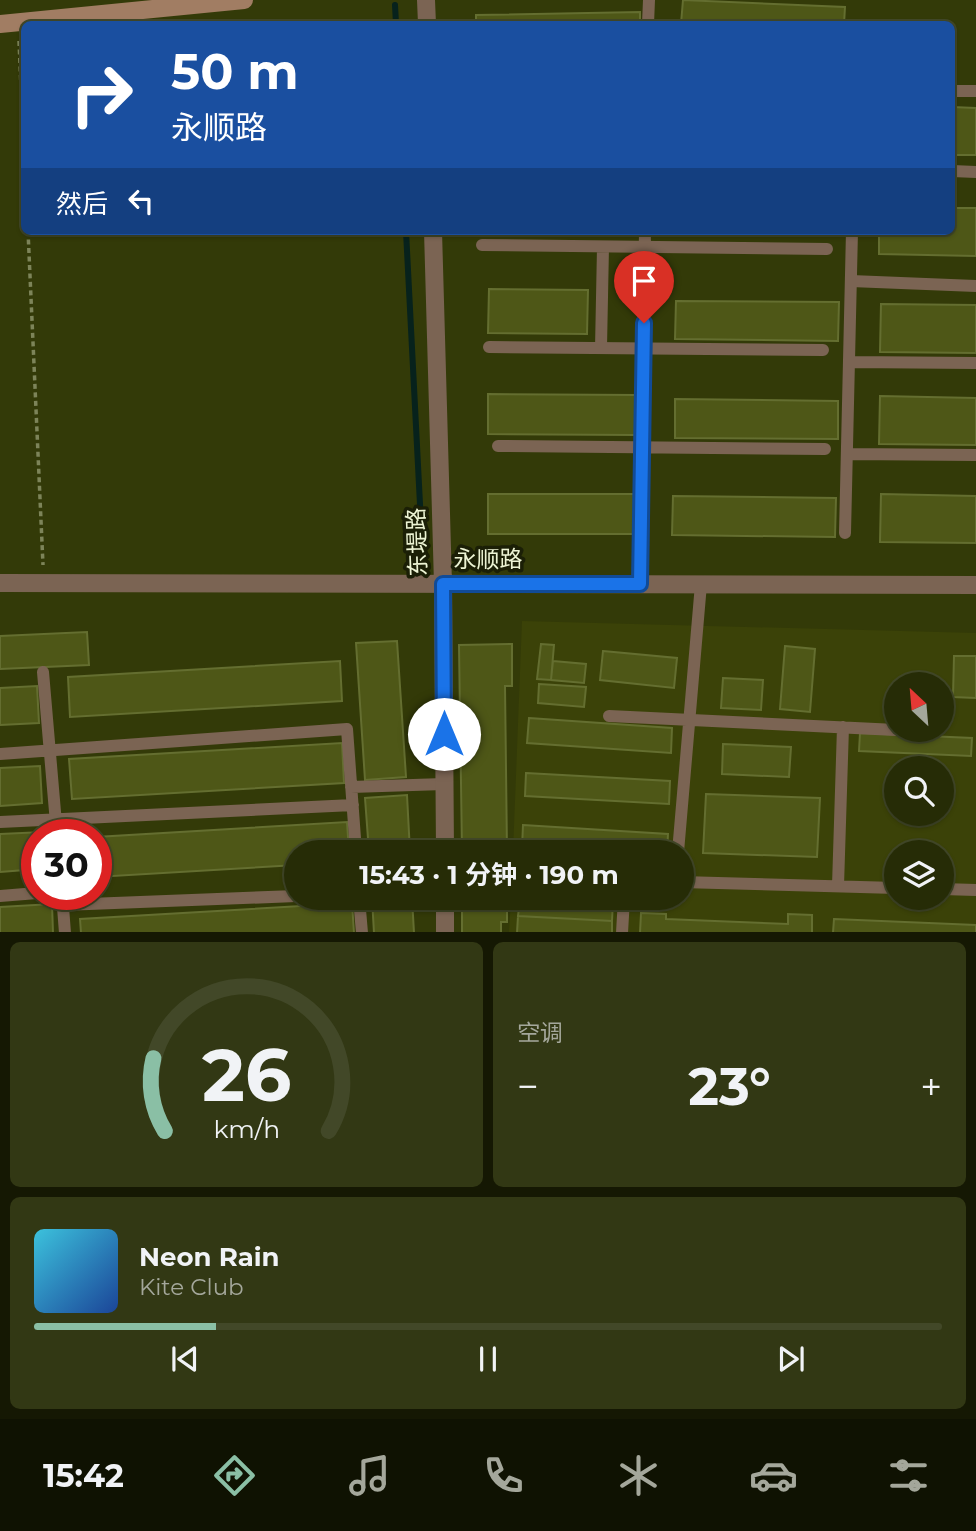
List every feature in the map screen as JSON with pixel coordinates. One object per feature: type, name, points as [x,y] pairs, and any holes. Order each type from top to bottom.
[{"type":"street","points":[[28,21],[244,0]]},
{"type":"street","points":[[426,0],[427,21]]},
{"type":"street","points":[[0,24],[21,22]]},
{"type":"street","name":"东堤路","points":[[433,235],[443,584],[445,840]]},
{"type":"street","name":"永顺路","points":[[0,583],[976,585]]},
{"type":"street","points":[[445,910],[445,932]]},
{"type":"lane","points":[[648,21],[649,0]]},
{"type":"lane","points":[[955,91],[976,91]]},
{"type":"lane","points":[[955,171],[976,172]]},
{"type":"lane","points":[[640,584],[645,235]]},
{"type":"lane","points":[[845,533],[852,235]]},
{"type":"lane","points":[[482,245],[827,249]]},
{"type":"lane","points":[[601,348],[603,247]]},
{"type":"lane","points":[[851,281],[976,286]]},
{"type":"lane","points":[[489,347],[823,350]]},
{"type":"lane","points":[[849,362],[976,363]]},
{"type":"lane","points":[[498,446],[825,449]]},
{"type":"lane","points":[[847,454],[976,455]]},
{"type":"lane","points":[[679,840],[701,584]]},
{"type":"lane","points":[[43,672],[55,818]]},
{"type":"lane","points":[[609,716],[884,729]]},
{"type":"lane","points":[[838,886],[843,727]]},
{"type":"lane","points":[[0,754],[347,729],[355,840]]},
{"type":"lane","points":[[351,787],[444,784]]},
{"type":"lane","points":[[0,822],[353,805]]},
{"type":"lane","points":[[694,882],[884,888]]},
{"type":"lane","points":[[954,889],[976,890]]},
{"type":"lane","points":[[0,896],[21,894]]},
{"type":"lane","points":[[112,899],[284,896]]},
{"type":"lane","points":[[63,910],[65,932]]},
{"type":"lane","points":[[360,910],[362,932]]},
{"type":"lane","points":[[622,932],[623,910]]},
{"type":"path","points":[[18,22],[21,90]]},
{"type":"path","points":[[28,235],[43,583]]},
{"type":"shaded area","points":[[522,621],[976,633],[976,932],[509,932],[510,910],[694,910],[694,840],[513,840]]},
{"type":"building","points":[[683,0],[845,7],[844,21],[681,21]]},
{"type":"building","points":[[640,12],[640,21],[476,21],[476,15]]},
{"type":"building","points":[[955,107],[976,108],[976,155],[955,155]]},
{"type":"building","points":[[955,208],[976,208],[976,256],[879,254],[879,235],[955,235]]},
{"type":"building","points":[[479,235],[638,235],[638,236]]},
{"type":"building","points":[[754,235],[836,235],[836,236]]},
{"type":"building","points":[[489,289],[588,290],[587,334],[488,333]]},
{"type":"building","points":[[676,301],[839,302],[838,341],[675,339]]},
{"type":"building","points":[[881,304],[976,305],[976,353],[880,352]]},
{"type":"building","points":[[488,394],[636,395],[635,435],[488,434]]},
{"type":"building","points":[[880,396],[976,398],[976,445],[879,444]]},
{"type":"building","points":[[675,399],[838,401],[838,439],[675,438]]},
{"type":"building","points":[[488,494],[635,494],[635,534],[488,534]]},
{"type":"building","points":[[881,494],[976,496],[976,543],[880,542]]},
{"type":"building","points":[[673,496],[836,498],[835,537],[672,535]]},
{"type":"building","points":[[87,632],[89,665],[0,669],[0,636]]},
{"type":"building","points":[[397,641],[406,777],[365,780],[356,643]]},
{"type":"building","points":[[512,644],[512,686],[505,686],[507,840],[462,840],[459,645]]},
{"type":"building","points":[[541,644],[554,645],[551,680],[537,679]]},
{"type":"building","points":[[785,646],[815,649],[810,712],[780,709]]},
{"type":"building","points":[[603,651],[677,658],[674,688],[600,680]]},
{"type":"building","points":[[954,656],[976,656],[976,698],[954,697]]},
{"type":"building","points":[[340,661],[342,701],[70,717],[68,677]]},
{"type":"building","points":[[553,661],[586,664],[584,683],[551,680]]},
{"type":"building","points":[[723,678],[763,680],[761,710],[721,708]]},
{"type":"building","points":[[539,684],[586,687],[584,707],[538,703]]},
{"type":"building","points":[[37,686],[39,723],[0,725],[0,688]]},
{"type":"building","points":[[529,718],[672,728],[671,753],[527,743]]},
{"type":"building","points":[[860,733],[884,734],[884,742],[954,742],[954,737],[972,738],[971,756],[859,751]]},
{"type":"building","points":[[342,743],[344,783],[72,799],[69,759]]},
{"type":"building","points":[[723,744],[791,747],[789,777],[722,774]]},
{"type":"building","points":[[40,766],[42,803],[0,806],[0,768]]},
{"type":"building","points":[[526,773],[670,781],[669,804],[525,796]]},
{"type":"building","points":[[706,794],[820,798],[817,857],[703,853]]},
{"type":"building","points":[[407,795],[409,840],[368,840],[365,798]]},
{"type":"building","points":[[347,822],[348,840],[284,840],[284,866],[112,876],[112,836]]},
{"type":"building","points":[[523,825],[668,834],[668,840],[522,840]]},
{"type":"building","points":[[21,833],[21,870],[0,872],[0,834]]},
{"type":"building","points":[[21,906],[21,910],[52,910],[53,932],[0,932],[0,907]]},
{"type":"building","points":[[284,907],[284,910],[352,910],[354,932],[81,932],[80,919]]},
{"type":"building","points":[[373,910],[413,910],[414,932],[374,932]]},
{"type":"building","points":[[462,910],[507,910],[507,922],[501,922],[501,932],[462,932]]},
{"type":"building","points":[[519,910],[613,910],[612,921],[518,916]]},
{"type":"building","points":[[641,913],[666,914],[666,919],[788,924],[788,914],[812,915],[812,932],[640,932]]},
{"type":"building","points":[[518,916],[612,921],[612,932],[517,932]]},
{"type":"building","points":[[834,919],[976,925],[976,932],[833,932]]},
{"type":"waterway","points":[[395,5],[396,21]]},
{"type":"waterway","points":[[406,235],[423,563]]},
{"type":"route","points":[[444,734],[443,584],[640,584],[644,323]]}]
